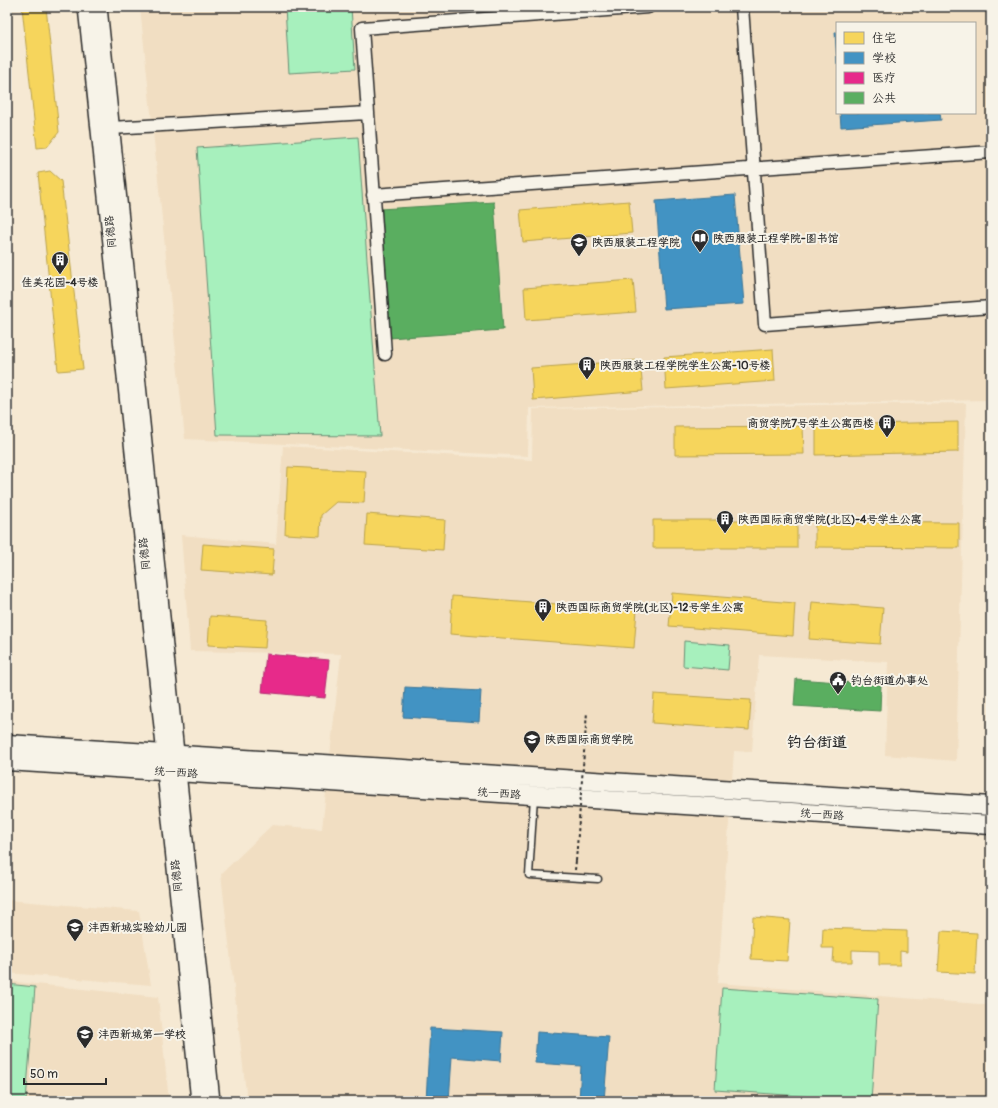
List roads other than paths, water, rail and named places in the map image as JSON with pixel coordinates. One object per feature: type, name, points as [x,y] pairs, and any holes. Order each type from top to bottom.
[{"type":"main road","name":"统一西路","points":[[7,744],[171,763],[534,795],[991,825]]},
{"type":"main road","name":"统一西路","points":[[7,761],[171,763],[991,806]]},
{"type":"street","name":"同德路","points":[[86,7],[171,763],[212,1101]]},
{"type":"street","name":"同德路","points":[[98,7],[111,128],[171,763],[199,1101]]},
{"type":"street","points":[[385,354],[362,28],[648,7]]},
{"type":"street","points":[[742,7],[765,324],[991,307]]},
{"type":"street","points":[[111,128],[367,113]]},
{"type":"street","points":[[373,195],[991,152]]},
{"type":"lane","points":[[534,795],[529,875],[598,880]]},
{"type":"place","name":"陕西服装工程学院-图书馆","points":[[700,253]]},
{"type":"place","name":"陕西服装工程学院","points":[[579,257]]},
{"type":"place","name":"佳美花园-4号楼","points":[[60,275]]},
{"type":"place","name":"陕西服装工程学院学生公寓-10号楼","points":[[587,380]]},
{"type":"place","name":"商贸学院7号学生公寓西楼","points":[[887,438]]},
{"type":"place","name":"陕西国际商贸学院(北区)-4号学生公寓","points":[[725,534]]},
{"type":"place","name":"陕西国际商贸学院(北区)-12号学生公寓","points":[[543,622]]},
{"type":"place","name":"钓台街道办事处","points":[[838,695]]},
{"type":"place","name":"陕西国际商贸学院","points":[[532,754]]},
{"type":"place","name":"沣西新城实验幼儿园","points":[[75,942]]},
{"type":"place","name":"沣西新城第一学校","points":[[85,1049]]},
{"type":"district","name":"钓台街道","points":[[817,742]]}]
